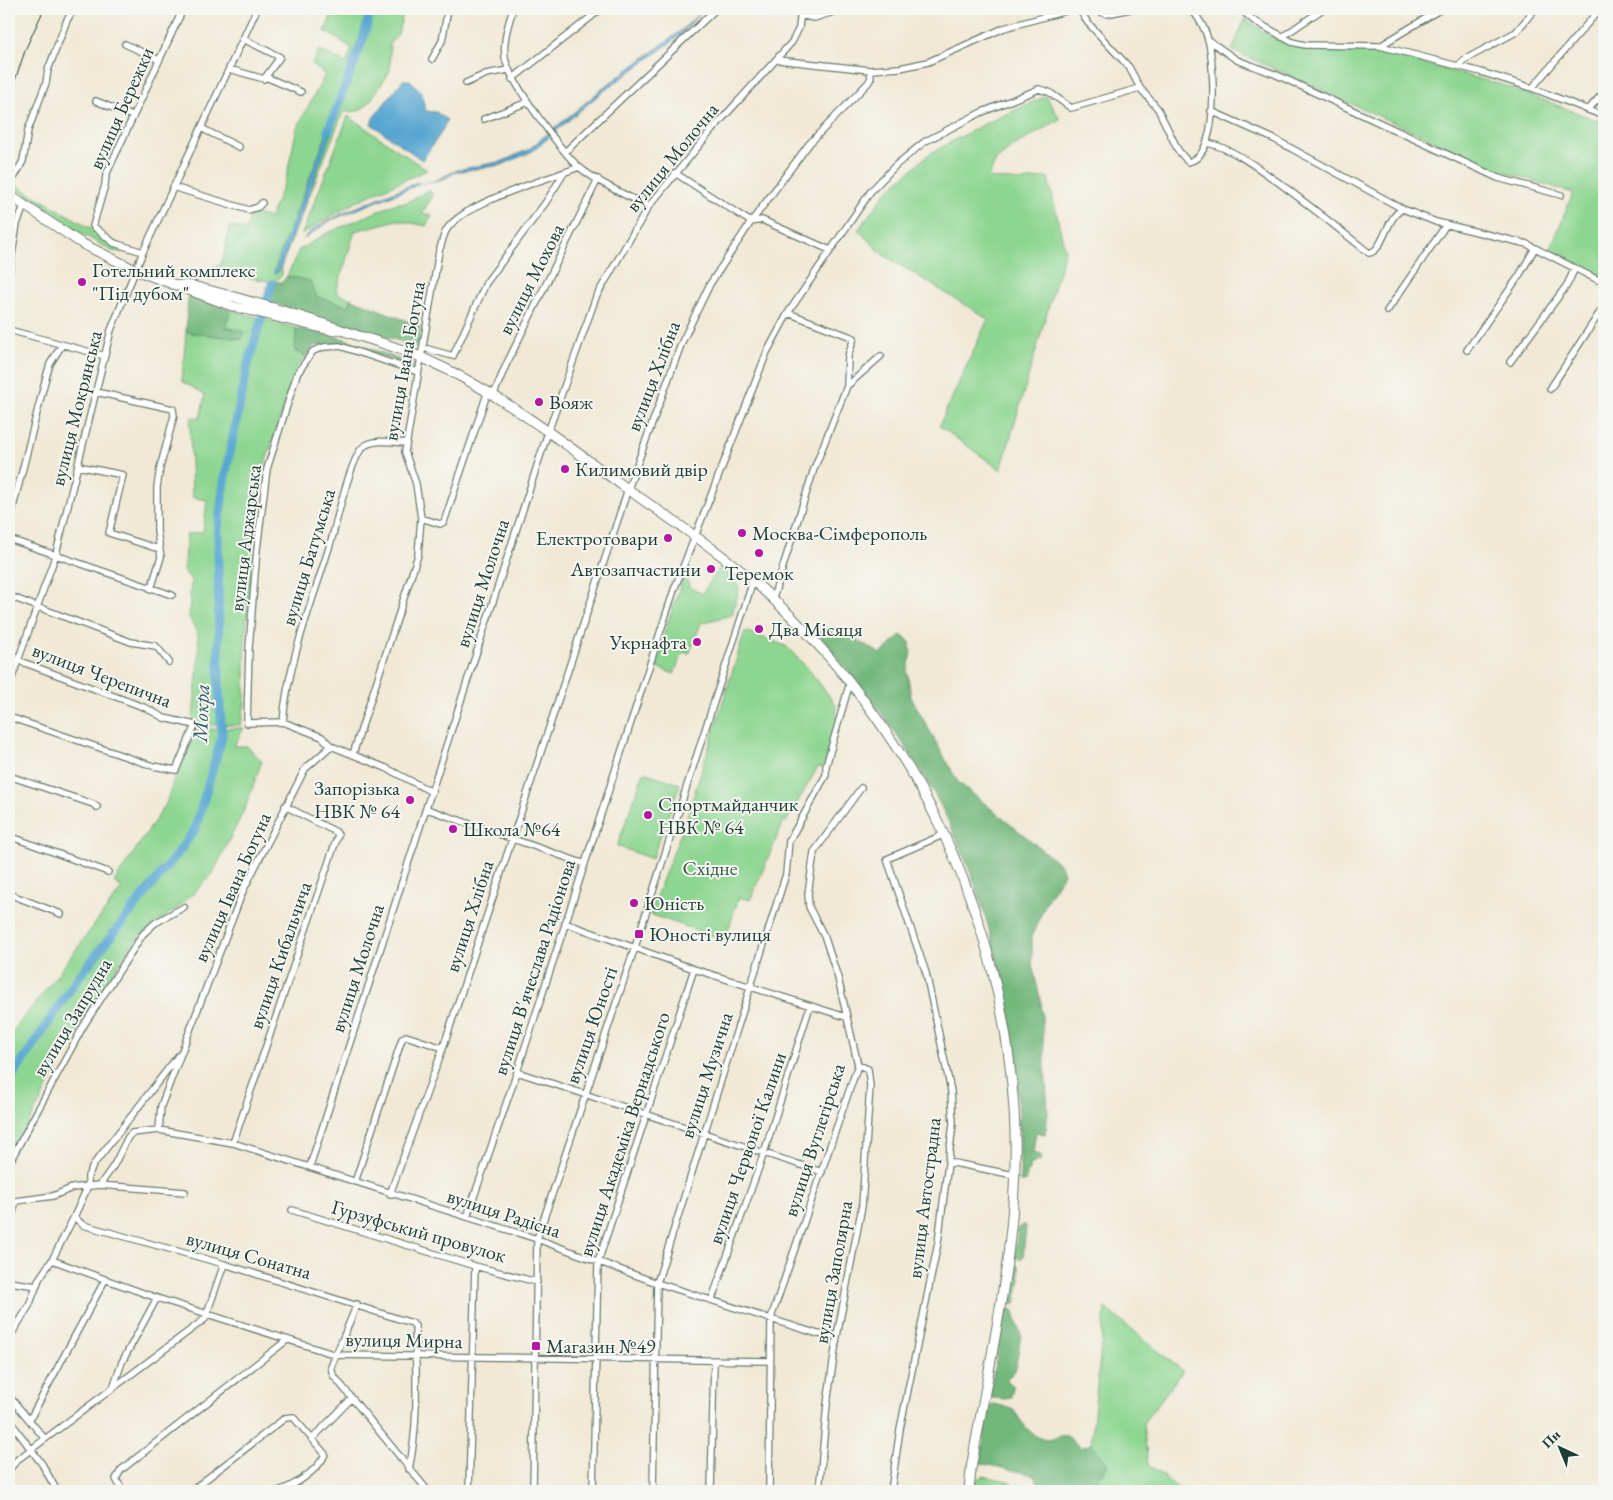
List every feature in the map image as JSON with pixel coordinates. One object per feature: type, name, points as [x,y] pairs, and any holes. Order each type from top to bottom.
[{"type":"highway","points":[[9,195],[81,244],[135,270],[181,285],[194,286],[233,301],[354,334],[422,358],[491,392],[696,536],[773,598],[850,682],[885,729],[946,834],[978,919],[995,976],[1009,1062],[1014,1107],[1012,1218],[1000,1307],[970,1470],[969,1491]]},
{"type":"street","points":[[9,180],[15,176],[23,161],[28,130],[46,83],[48,70],[67,20],[74,9]]},
{"type":"street","name":"вулиця Бережки","points":[[142,252],[114,243],[93,226],[104,191],[106,175],[183,9]]},
{"type":"street","name":"вулиця Мокрянська","points":[[9,686],[56,554],[111,330],[142,252],[257,9]]},
{"type":"street","points":[[432,59],[442,41],[448,9]]},
{"type":"street","points":[[513,9],[505,38],[505,58],[512,79],[579,167],[649,206]]},
{"type":"street","points":[[512,79],[601,9]]},
{"type":"street","points":[[566,151],[716,9]]},
{"type":"street","name":"вулиця Молочна","points":[[310,1166],[548,432],[596,297],[649,206],[675,173],[778,60],[796,36],[801,12],[814,18],[843,9]]},
{"type":"street","points":[[778,60],[870,70],[900,68],[928,62],[1004,28],[1073,9]]},
{"type":"street","points":[[1079,9],[1088,23],[1129,67],[1140,88],[1158,109],[1185,160],[1193,161],[1199,157],[1208,143],[1214,86],[1208,40],[1203,25],[1191,9]]},
{"type":"street","points":[[1090,9],[1107,14],[1130,9]]},
{"type":"street","points":[[1240,9],[1253,20],[1282,37],[1305,45],[1380,46],[1459,65],[1532,88],[1604,116]]},
{"type":"street","points":[[1282,37],[1323,9]]},
{"type":"street","points":[[1380,46],[1441,9]]},
{"type":"street","points":[[1459,65],[1464,60],[1516,32],[1535,9]]},
{"type":"street","points":[[1532,88],[1600,9]]},
{"type":"street","points":[[229,69],[262,80],[280,55],[243,40]]},
{"type":"street","points":[[1208,40],[1237,60],[1277,75],[1498,178],[1561,195]]},
{"type":"street","points":[[125,44],[159,60]]},
{"type":"street","points":[[466,83],[486,74],[508,70]]},
{"type":"street","name":"вулиця Хлібна","points":[[390,1194],[443,1048],[628,489],[682,342],[710,284],[751,222],[809,144],[868,83],[871,78],[870,70]]},
{"type":"street","points":[[266,77],[301,92]]},
{"type":"street","name":"вулиця В'ячеслава Радіонова","points":[[467,1217],[518,1072],[674,590],[767,352],[788,313],[871,191],[890,171],[924,142],[950,127],[1039,89],[1049,92],[1067,107],[1071,108],[1140,88]]},
{"type":"street","points":[[1588,110],[1604,92]]},
{"type":"street","points":[[96,101],[132,116]]},
{"type":"street","points":[[484,118],[528,102]]},
{"type":"street","points":[[1211,111],[1274,139],[1403,209],[1446,225],[1536,248],[1604,283]]},
{"type":"street","points":[[201,128],[239,147]]},
{"type":"street","points":[[1208,143],[1228,149],[1252,163],[1306,202],[1369,253],[1376,250],[1394,215],[1403,209]]},
{"type":"street","name":"вулиця Івана Богуна","points":[[353,754],[418,555],[421,518],[416,484],[405,452],[439,251],[448,229],[466,214],[481,205],[533,183],[579,167]]},
{"type":"street","points":[[424,348],[453,356],[486,284],[546,202],[564,173]]},
{"type":"street","points":[[675,173],[751,222],[762,220],[830,250]]},
{"type":"street","name":"вулиця Мохова","points":[[421,518],[440,524],[444,522],[491,392],[598,179]]},
{"type":"street","points":[[173,186],[250,210],[262,203]]},
{"type":"street","points":[[9,273],[17,224],[24,206]]},
{"type":"street","points":[[1387,311],[1446,225]]},
{"type":"street","points":[[1467,350],[1519,276],[1536,248]]},
{"type":"street","points":[[1510,362],[1567,285],[1575,268]]},
{"type":"street","points":[[1550,389],[1604,306]]},
{"type":"street","points":[[773,598],[814,469],[847,386],[848,356],[854,338],[788,313]]},
{"type":"street","points":[[9,330],[105,356]]},
{"type":"street","points":[[9,524],[50,364],[62,345]]},
{"type":"street","name":"вулиця Аджарська","points":[[283,722],[247,723],[249,648],[257,549],[268,469],[297,374],[313,351],[324,347],[340,346],[418,372]]},
{"type":"street","points":[[847,386],[881,356]]},
{"type":"street","points":[[96,392],[174,409],[157,488],[156,531],[161,557],[151,589]]},
{"type":"street","name":"вулиця Батумська","points":[[283,722],[284,706],[298,647],[346,486],[360,450],[367,444],[376,442],[406,443]]},
{"type":"street","points":[[78,466],[123,475],[109,533],[160,549]]},
{"type":"street","points":[[9,540],[56,554],[172,596]]},
{"type":"street","name":"вулиця Юності","points":[[533,1491],[537,1239],[635,947],[753,581]]},
{"type":"street","points":[[9,596],[131,642],[156,646],[169,662]]},
{"type":"street","name":"вулиця Черепична","points":[[9,657],[146,708],[164,718],[195,725],[176,770],[153,766],[9,717]]},
{"type":"street","name":"вулиця Музична","points":[[653,1491],[657,1283],[786,874],[789,841],[826,775],[826,766],[850,682]]},
{"type":"street","points":[[283,722],[322,737],[331,746],[410,779],[432,792]]},
{"type":"street","name":"вулиця Івана Богуна","points":[[158,1130],[161,1106],[243,891],[305,769],[331,746]]},
{"type":"street","points":[[9,776],[93,804],[97,807]]},
{"type":"street","name":"вулиця Вуглегірська","points":[[769,1491],[771,1318],[858,1065],[838,978],[824,938],[809,907],[808,894],[814,852],[861,788]]},
{"type":"street","name":"вулиця Кибальчича","points":[[233,1143],[338,836],[336,832],[285,806]]},
{"type":"street","points":[[427,809],[585,864]]},
{"type":"street","name":"вулиця Автострадна","points":[[890,1491],[900,1429],[938,1243],[953,1124],[946,1062],[926,973],[886,859],[946,834]]},
{"type":"street","points":[[9,836],[108,872]]},
{"type":"street","points":[[9,894],[61,914]]},
{"type":"street","name":"вулиця Запрудна","points":[[9,1163],[88,1018],[143,934],[155,923],[184,907]]},
{"type":"street","points":[[565,923],[694,969],[846,1017]]},
{"type":"street","name":"вулиця Академіка Вернадського","points":[[593,1491],[598,1262],[644,1115],[694,969]]},
{"type":"street","name":"вулиця Червоної Калини","points":[[712,1299],[764,1154],[810,1006]]},
{"type":"street","points":[[354,1182],[402,1039],[406,1036],[443,1048]]},
{"type":"street","name":"вулиця Івана Богуна","points":[[9,1338],[29,1306],[37,1286],[74,1217],[88,1186],[88,1176],[94,1164],[181,1052]]},
{"type":"street","name":"вулиця Заполярна","points":[[819,1491],[823,1436],[837,1336],[862,1206],[870,1086],[868,1069],[858,1065]]},
{"type":"street","points":[[518,1072],[822,1172]]},
{"type":"street","name":"вулиця Радісна","points":[[100,1185],[114,1165],[128,1137],[140,1131],[158,1130],[233,1143],[537,1239],[657,1283],[818,1334],[837,1336]]},
{"type":"street","points":[[949,1162],[1014,1176]]},
{"type":"street","points":[[9,1198],[16,1201],[53,1196],[72,1188],[100,1185],[185,1192]]},
{"type":"street","points":[[9,1226],[16,1201]]},
{"type":"street","name":"Гурзуфський провулок","points":[[292,1210],[475,1266],[537,1282]]},
{"type":"street","name":"вулиця Сонатна","points":[[74,1217],[83,1225],[224,1264],[407,1320],[415,1326],[415,1356]]},
{"type":"street","name":"вулиця Мирна","points":[[52,1260],[157,1298],[336,1355],[656,1358],[714,1362],[770,1362]]},
{"type":"street","points":[[9,1470],[17,1460],[197,1326],[208,1314],[224,1264]]},
{"type":"street","points":[[469,1491],[475,1266]]},
{"type":"street","points":[[30,1419],[105,1280]]},
{"type":"street","points":[[9,1282],[37,1286]]},
{"type":"street","points":[[113,1388],[122,1362],[157,1298]]},
{"type":"street","points":[[357,1304],[331,1367],[333,1375],[428,1491]]},
{"type":"street","points":[[123,1491],[116,1479],[121,1470],[287,1340]]},
{"type":"street","points":[[409,1469],[413,1449],[415,1356]]},
{"type":"street","points":[[711,1491],[714,1362]]},
{"type":"street","points":[[9,1396],[30,1419],[45,1440]]},
{"type":"street","points":[[313,1438],[351,1399]]},
{"type":"street","points":[[191,1491],[285,1418],[293,1417],[325,1454],[322,1462],[287,1489],[278,1491]]},
{"type":"street","points":[[9,1420],[42,1464],[57,1491]]},
{"type":"green space","points":[[334,9],[404,9],[398,34],[390,43],[390,71],[369,103],[359,111],[343,112],[282,264],[282,275],[275,282],[231,275],[216,280],[207,278],[212,267],[219,266],[222,261],[230,226],[246,230],[252,213],[270,218],[286,178],[297,128],[325,75],[312,64],[319,50],[346,63],[352,48],[325,31]]},
{"type":"green space","points":[[1245,18],[1271,37],[1306,49],[1366,48],[1506,86],[1604,123],[1604,277],[1550,250],[1573,193],[1501,171],[1232,50]]},
{"type":"green space","points":[[1046,96],[1060,119],[1011,148],[996,160],[988,178],[1023,181],[1048,177],[1065,251],[1001,470],[939,426],[988,319],[882,254],[858,230],[887,191],[929,154],[982,125]]},
{"type":"green space","points":[[348,116],[427,170],[357,201],[302,234]]},
{"type":"green space","points":[[12,180],[19,187],[124,247],[122,252],[112,251],[55,218],[9,184]]},
{"type":"green space","points":[[429,190],[433,196],[422,213],[432,215],[426,226],[397,220],[355,231],[336,293],[352,299],[348,307],[316,297],[310,281],[287,276],[299,250],[325,234],[397,203],[406,203]]},
{"type":"green space","points":[[287,276],[310,281],[317,297],[348,306],[352,299],[420,326],[419,347],[269,302],[275,282],[283,282]]},
{"type":"green space","points":[[188,297],[231,310],[225,327],[244,332],[242,339],[186,332]]},
{"type":"green space","points":[[231,310],[296,328],[295,351],[306,356],[296,369],[265,464],[259,495],[245,641],[245,702],[241,725],[192,725],[199,656],[198,635],[189,617],[191,580],[183,570],[187,534],[203,532],[207,500],[192,497],[190,423],[192,417],[200,418],[205,395],[182,381],[186,332],[242,339],[244,332],[225,327]]},
{"type":"green space","points":[[296,328],[345,339],[414,365],[414,367],[339,343],[314,346],[306,356],[295,351]]},
{"type":"green space","points":[[719,569],[733,577],[739,588],[732,615],[701,623],[689,654],[683,652],[674,674],[653,666],[684,575],[691,588],[702,594]]},
{"type":"green space","points":[[826,628],[840,630],[881,654],[901,635],[910,642],[911,656],[907,671],[911,697],[958,782],[1061,865],[1064,874],[1048,898],[1032,935],[1032,964],[1041,1002],[1048,1114],[1045,1134],[1036,1132],[1033,1153],[1041,1155],[1041,1160],[1030,1165],[1025,1182],[1020,1182],[1017,1082],[1011,1032],[991,934],[976,887],[957,840],[923,774],[882,714],[822,639],[818,631]]},
{"type":"green space","name":"Східне","points":[[745,631],[786,646],[810,671],[836,705],[837,720],[823,768],[818,767],[786,822],[784,821],[750,900],[739,897],[725,940],[649,914],[685,823]]},
{"type":"green space","points":[[244,728],[234,746],[247,746],[262,761],[246,806],[212,875],[183,904],[148,929],[131,945],[84,1019],[9,1160],[9,1036],[122,888],[114,882],[166,804],[180,760],[190,738],[198,729]]},
{"type":"green space","name":"Спортмайданчик НВК № 64","points":[[644,772],[680,784],[652,859],[617,846]]},
{"type":"green space","points":[[1024,1224],[1026,1227],[1023,1257],[1020,1260],[1015,1255],[1018,1228]]},
{"type":"green space","points":[[1013,1264],[1019,1266],[1020,1280],[1013,1305],[1006,1303]]},
{"type":"green space","points":[[1105,1308],[1183,1371],[1143,1423],[1148,1464],[1181,1491],[1089,1491],[1107,1464],[1091,1444]]},
{"type":"green space","points":[[1009,1309],[1013,1310],[1021,1335],[1015,1371],[1007,1379],[1008,1384],[1013,1387],[1011,1397],[1006,1399],[992,1398],[990,1392],[1005,1312]]},
{"type":"green space","points":[[995,1404],[1013,1409],[1027,1428],[1041,1439],[1049,1440],[1065,1434],[1081,1448],[1091,1444],[1108,1464],[1089,1491],[1042,1491],[1034,1475],[981,1463],[987,1408]]},
{"type":"green space","points":[[983,1476],[1008,1481],[1013,1484],[1014,1491],[975,1491],[975,1480]]},
{"type":"water","points":[[698,15],[681,35],[597,96],[533,151],[502,165],[456,172],[442,180],[434,181],[457,170],[503,161],[529,149],[607,85],[682,30]]},
{"type":"water","points":[[403,80],[410,80],[420,90],[426,111],[436,112],[447,120],[441,133],[422,160],[371,124],[373,118]]},
{"type":"water","points":[[337,118],[279,271],[275,274],[280,255],[332,120]]},
{"type":"water","points":[[418,182],[417,185],[331,220],[304,239],[311,232],[323,224],[338,216]]},
{"type":"waterway","points":[[328,131],[363,39],[371,9]]},
{"type":"waterway","points":[[698,15],[705,9]]},
{"type":"waterway","points":[[418,184],[434,181]]},
{"type":"waterway","name":"Мокра","points":[[9,1082],[77,979],[195,829],[222,737],[219,690],[218,528],[225,476],[248,364],[272,284]]},
{"type":"railway","points":[[9,98],[26,48],[44,9]]},
{"type":"place","name":"Готельний комплекс \"Під дубом\"","points":[[82,282]]},
{"type":"place","name":"Вояж","points":[[539,402]]},
{"type":"place","name":"Килимовий двір","points":[[565,469]]},
{"type":"place","name":"Москва-Сімферополь","points":[[742,533]]},
{"type":"place","name":"Електротовари","points":[[668,538]]},
{"type":"place","name":"Теремок","points":[[759,553]]},
{"type":"place","name":"Автозапчастини","points":[[711,569]]},
{"type":"place","name":"Два Місяця","points":[[759,629]]},
{"type":"place","name":"Укрнафта","points":[[697,642]]},
{"type":"place","name":"Запорізька НВК № 64","points":[[410,800]]},
{"type":"place","name":"Спортмайданчик НВК № 64","points":[[648,815]]},
{"type":"place","name":"Школа №64","points":[[453,829]]},
{"type":"place","name":"Юність","points":[[634,903]]},
{"type":"place","name":"Юності вулиця","points":[[639,934]]},
{"type":"place","name":"Магазин №49","points":[[536,1346]]}]
